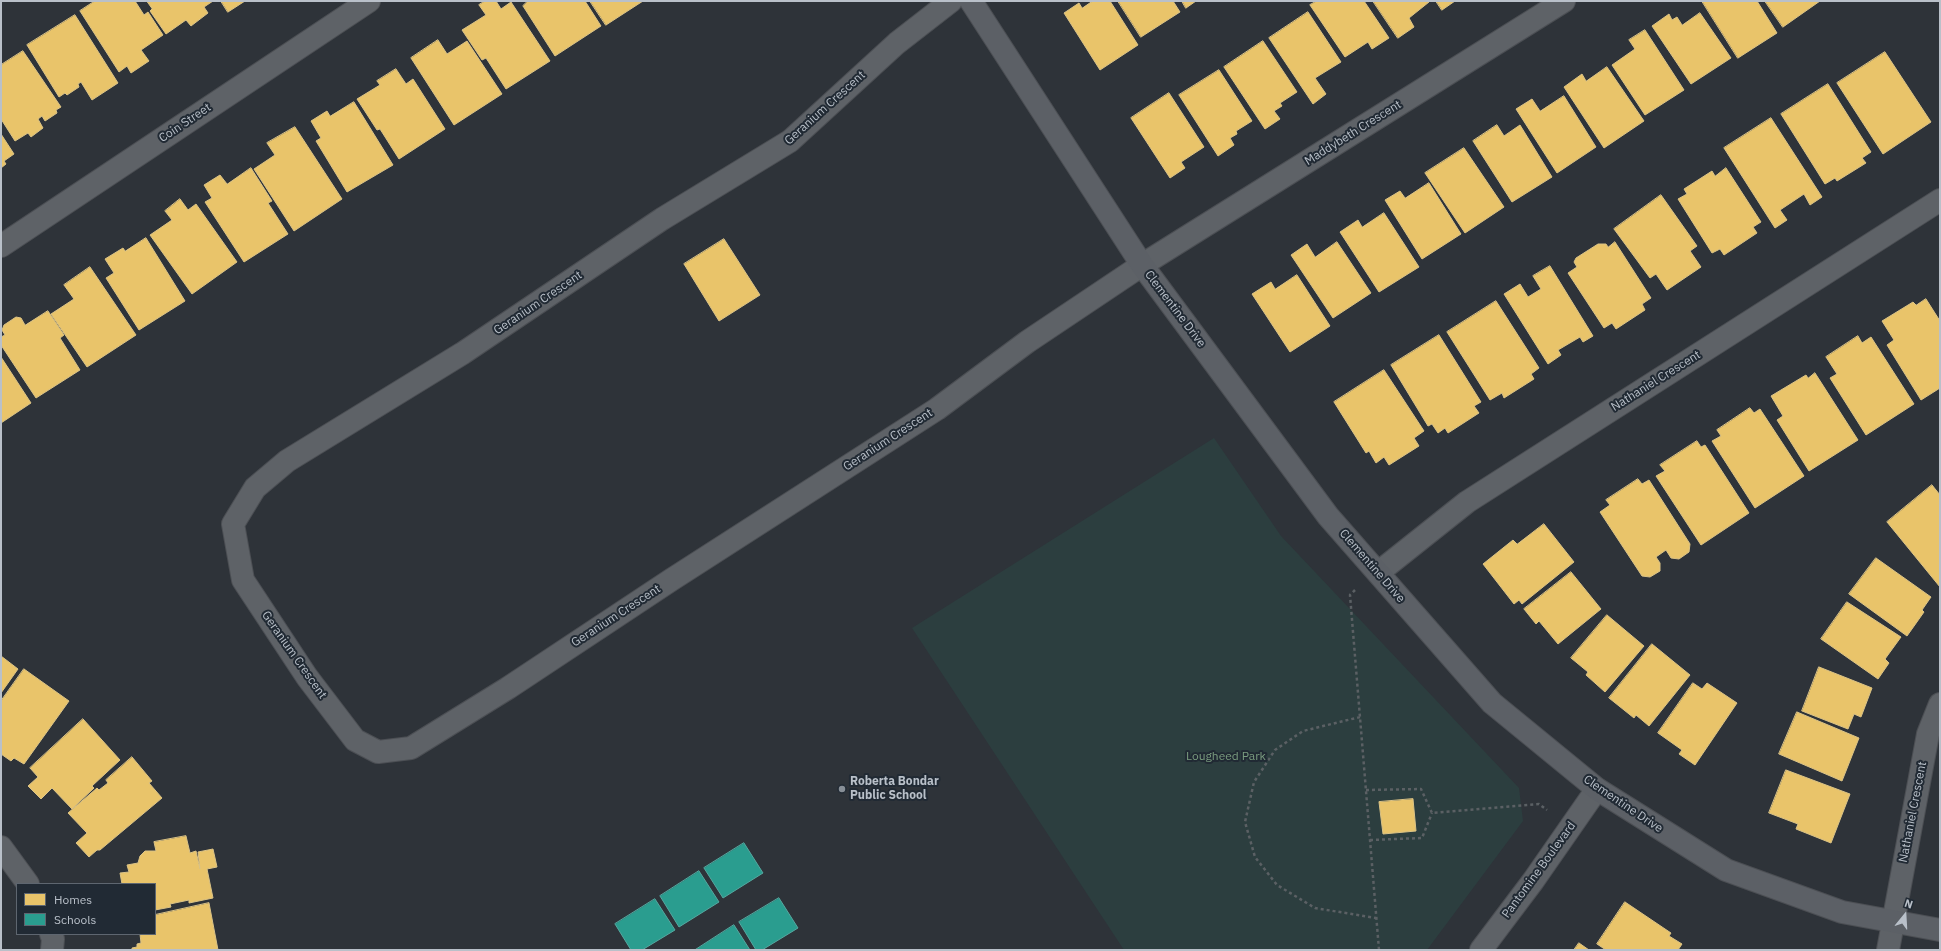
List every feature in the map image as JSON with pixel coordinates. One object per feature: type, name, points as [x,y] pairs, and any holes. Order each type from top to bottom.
[{"type":"street","name":"Coin Street","points":[[1,246],[369,1]]},
{"type":"street","name":"Geranium Crescent","points":[[951,1],[896,43],[790,141],[662,219],[463,353],[287,461],[255,488],[233,524],[243,580],[307,677],[355,740],[378,752],[411,748],[508,688],[677,576],[937,409],[1027,342],[1142,265]]},
{"type":"street","name":"Clementine Drive","points":[[970,1],[1142,265],[1328,516],[1379,572],[1492,703],[1597,789],[1726,870],[1842,912],[1940,930]]},
{"type":"street","name":"Maddybeth Crescent","points":[[1142,265],[1564,1]]},
{"type":"street","name":"Nathaniel Crescent","points":[[1379,572],[1467,502],[1940,200]]},
{"type":"street","name":"Nathaniel Crescent","points":[[1888,950],[1928,734],[1940,704]]},
{"type":"street","name":"Pantomine Boulevard","points":[[1481,950],[1533,881],[1597,789]]},
{"type":"street","points":[[1,847],[27,883]]},
{"type":"street","points":[[51,935],[53,939],[52,950]]},
{"type":"path","points":[[1379,572],[1350,595],[1379,950]]},
{"type":"path","points":[[1360,717],[1304,731],[1275,750],[1254,782],[1245,822],[1255,857],[1277,885],[1315,908],[1376,918]]},
{"type":"path","points":[[1366,790],[1421,789],[1432,813],[1422,838],[1370,840]]},
{"type":"path","points":[[1432,813],[1539,804],[1571,826]]},
{"type":"green space","name":"Lougheed Park","points":[[1214,438],[1281,536],[1519,788],[1523,821],[1427,950],[1124,950],[912,628]]},
{"type":"building: Homes","points":[[95,1],[135,1],[144,15],[148,12],[163,35],[141,50],[149,61],[131,73],[127,66],[119,72],[80,11]]},
{"type":"building: Homes","points":[[147,1],[213,1],[204,7],[208,13],[191,26],[186,20],[166,34],[150,11],[152,9]]},
{"type":"building: Homes","points":[[221,1],[245,1],[228,12]]},
{"type":"building: Homes","points":[[485,1],[496,1],[501,9],[511,2],[550,61],[506,89],[486,58],[482,60],[462,30],[486,15],[479,5]]},
{"type":"building: Homes","points":[[528,1],[585,1],[601,26],[555,56],[523,6]]},
{"type":"building: Homes","points":[[590,1],[643,1],[606,25]]},
{"type":"building: Homes","points":[[1093,1],[1110,1],[1138,45],[1100,70],[1064,13],[1079,3],[1082,8]]},
{"type":"building: Homes","points":[[1118,1],[1173,1],[1180,12],[1141,37]]},
{"type":"building: Homes","points":[[1182,1],[1196,1],[1186,8]]},
{"type":"building: Homes","points":[[1317,1],[1364,1],[1389,38],[1372,49],[1368,42],[1345,57],[1310,5]]},
{"type":"building: Homes","points":[[1373,1],[1429,2],[1409,18],[1414,27],[1398,38]]},
{"type":"building: Homes","points":[[1436,1],[1455,1],[1442,10]]},
{"type":"building: Homes","points":[[1702,1],[1757,1],[1777,33],[1738,58]]},
{"type":"building: Homes","points":[[1765,1],[1820,1],[1783,27]]},
{"type":"building: Homes","points":[[1308,12],[1341,62],[1315,78],[1326,94],[1313,104],[1269,38]]},
{"type":"building: Homes","points":[[1700,13],[1731,58],[1691,84],[1652,26],[1669,14],[1672,20],[1677,17],[1682,25]]},
{"type":"building: Homes","points":[[75,15],[118,83],[92,100],[81,82],[78,84],[79,87],[67,95],[65,93],[59,97],[27,45]]},
{"type":"building: Homes","points":[[1645,30],[1684,90],[1645,115],[1612,65],[1635,49],[1629,40]]},
{"type":"building: Homes","points":[[438,40],[447,54],[467,41],[502,94],[454,125],[411,58]]},
{"type":"building: Homes","points":[[1263,41],[1297,92],[1280,103],[1282,106],[1274,111],[1280,119],[1265,129],[1224,67]]},
{"type":"building: Homes","points":[[23,51],[61,107],[56,110],[57,113],[45,121],[42,116],[38,119],[43,128],[31,137],[28,133],[15,141],[1,119],[1,65]]},
{"type":"building: Homes","points":[[1885,52],[1931,122],[1883,154],[1837,83]]},
{"type":"building: Homes","points":[[1607,67],[1644,121],[1604,148],[1564,87],[1582,74],[1586,81]]},
{"type":"building: Homes","points":[[396,69],[406,84],[413,79],[445,129],[399,159],[380,129],[377,130],[357,99],[380,85],[377,81]]},
{"type":"building: Homes","points":[[1219,70],[1252,121],[1236,131],[1237,134],[1230,138],[1234,145],[1218,156],[1179,95]]},
{"type":"building: Homes","points":[[1828,84],[1871,152],[1862,158],[1866,163],[1837,181],[1835,178],[1825,184],[1781,114]]},
{"type":"building: Homes","points":[[1169,93],[1204,147],[1181,162],[1185,168],[1170,178],[1131,118]]},
{"type":"building: Homes","points":[[1564,96],[1596,147],[1557,173],[1516,109],[1532,99],[1540,111]]},
{"type":"building: Homes","points":[[354,102],[393,165],[347,192],[316,141],[321,138],[311,121],[327,111],[330,116]]},
{"type":"building: Homes","points":[[1771,118],[1822,197],[1810,205],[1804,194],[1780,210],[1787,220],[1775,228],[1724,148]]},
{"type":"building: Homes","points":[[1497,125],[1504,136],[1520,125],[1552,177],[1512,202],[1473,141]]},
{"type":"building: Homes","points":[[295,127],[342,199],[294,231],[254,169],[275,155],[267,143]]},
{"type":"building: Homes","points":[[1,134],[14,154],[4,161],[6,164],[1,168]]},
{"type":"building: Homes","points":[[1464,148],[1504,207],[1465,233],[1425,173]]},
{"type":"building: Homes","points":[[251,168],[272,201],[268,203],[288,234],[244,262],[205,202],[212,198],[204,185],[220,175],[227,184]]},
{"type":"building: Homes","points":[[1726,168],[1761,222],[1753,227],[1757,233],[1724,255],[1720,249],[1712,253],[1678,199],[1687,194],[1684,189],[1712,171],[1715,176]]},
{"type":"building: Homes","points":[[1429,183],[1461,234],[1422,259],[1385,200],[1400,191],[1405,198]]},
{"type":"building: Homes","points":[[1661,195],[1697,246],[1690,251],[1701,267],[1667,290],[1656,274],[1650,278],[1614,229]]},
{"type":"building: Homes","points":[[180,199],[188,210],[196,204],[237,262],[192,294],[150,235],[172,220],[165,211]]},
{"type":"building: Homes","points":[[1384,213],[1419,267],[1379,292],[1340,232],[1358,220],[1362,227]]},
{"type":"building: Homes","points":[[146,238],[185,301],[139,330],[106,278],[114,273],[105,259],[123,248],[125,251]]},
{"type":"building: Homes","points":[[724,239],[760,295],[719,321],[684,264]]},
{"type":"building: Homes","points":[[1337,242],[1371,293],[1333,318],[1291,255],[1307,244],[1315,257]]},
{"type":"building: Homes","points":[[1615,242],[1651,298],[1642,304],[1645,310],[1616,329],[1612,323],[1604,328],[1568,273],[1577,267],[1574,262],[1576,258],[1598,244],[1606,244],[1608,247]]},
{"type":"building: Homes","points":[[1550,266],[1593,336],[1583,342],[1580,337],[1558,350],[1561,355],[1548,364],[1504,294],[1520,284],[1528,297],[1541,289],[1533,276]]},
{"type":"building: Homes","points":[[90,267],[136,335],[87,367],[51,314],[74,299],[64,285]]},
{"type":"building: Homes","points":[[1297,275],[1330,326],[1290,352],[1252,294],[1271,282],[1275,289]]},
{"type":"building: Homes","points":[[1926,299],[1940,321],[1940,388],[1921,400],[1887,345],[1894,340],[1882,321],[1913,302],[1916,305]]},
{"type":"building: Homes","points":[[1496,301],[1539,368],[1531,374],[1534,379],[1504,398],[1502,393],[1490,400],[1447,332]]},
{"type":"building: Homes","points":[[48,311],[64,335],[60,338],[80,370],[36,398],[1,345],[1,337],[5,335],[2,330],[4,325],[16,317],[21,318],[25,325]]},
{"type":"building: Homes","points":[[1439,335],[1481,402],[1474,406],[1479,413],[1448,433],[1445,428],[1438,433],[1432,424],[1428,426],[1391,365]]},
{"type":"building: Homes","points":[[1858,336],[1862,343],[1871,337],[1914,404],[1866,435],[1830,378],[1837,374],[1826,357]]},
{"type":"building: Homes","points":[[1,357],[31,403],[1,423]]},
{"type":"building: Homes","points":[[1384,370],[1424,431],[1414,438],[1419,446],[1389,465],[1384,457],[1376,463],[1369,451],[1366,453],[1334,402]]},
{"type":"building: Homes","points":[[1815,373],[1858,440],[1809,471],[1777,420],[1783,416],[1771,396],[1806,375],[1808,378]]},
{"type":"building: Homes","points":[[1750,408],[1754,413],[1760,409],[1804,476],[1755,508],[1712,441],[1721,436],[1717,430]]},
{"type":"building: Homes","points":[[1697,441],[1701,447],[1705,445],[1749,513],[1701,545],[1656,476],[1665,471],[1660,465]]},
{"type":"building: Homes","points":[[1638,479],[1642,484],[1649,480],[1690,544],[1689,552],[1679,559],[1671,558],[1666,550],[1656,557],[1660,563],[1660,571],[1650,577],[1642,576],[1600,512],[1610,505],[1606,500]]},
{"type":"building: Homes","points":[[1932,485],[1940,495],[1940,587],[1887,522]]},
{"type":"building: Homes","points":[[1544,524],[1574,562],[1522,604],[1519,600],[1514,604],[1483,564],[1513,540],[1517,544]]},
{"type":"building: Homes","points":[[1876,558],[1931,597],[1922,610],[1924,612],[1907,636],[1849,594]]},
{"type":"building: Homes","points":[[1571,572],[1601,609],[1558,644],[1539,621],[1536,624],[1524,609]]},
{"type":"building: Homes","points":[[1847,602],[1901,637],[1885,659],[1889,663],[1878,679],[1821,639]]},
{"type":"building: Homes","points":[[1607,615],[1644,646],[1605,692],[1586,675],[1588,672],[1571,658]]},
{"type":"building: Homes","points":[[1652,644],[1690,675],[1649,726],[1636,715],[1634,718],[1609,698]]},
{"type":"building: Homes","points":[[1,656],[18,669],[1,693]]},
{"type":"building: Homes","points":[[1819,667],[1872,688],[1861,717],[1854,714],[1848,729],[1802,711]]},
{"type":"building: Homes","points":[[24,669],[69,701],[24,764],[14,758],[11,761],[1,754],[1,701]]},
{"type":"building: Homes","points":[[1693,683],[1702,689],[1707,683],[1737,703],[1695,765],[1679,754],[1682,750],[1658,733]]},
{"type":"building: Homes","points":[[1797,712],[1859,738],[1842,781],[1779,754]]},
{"type":"building: Homes","points":[[83,719],[120,760],[92,786],[94,788],[72,809],[52,788],[41,799],[28,786],[38,777],[30,768]]},
{"type":"building: Homes","points":[[132,757],[152,781],[149,783],[162,798],[100,850],[97,850],[89,857],[76,843],[87,833],[68,813],[97,788],[99,790],[108,783],[106,780]]},
{"type":"building: Homes","points":[[1786,770],[1850,794],[1831,843],[1796,829],[1798,824],[1769,813]]},
{"type":"building: Homes","points":[[1413,799],[1416,831],[1383,834],[1379,802]]},
{"type":"building: Homes","points":[[186,836],[190,853],[196,851],[200,869],[198,852],[213,849],[217,867],[207,869],[213,898],[189,903],[189,900],[170,904],[171,907],[156,910],[156,883],[122,883],[120,873],[129,872],[127,865],[138,863],[140,856],[145,851],[156,851],[154,842]]},
{"type":"building: Homes","points":[[1625,902],[1671,933],[1669,936],[1682,944],[1678,950],[1606,950],[1597,944]]},
{"type":"building: Homes","points":[[209,903],[218,950],[132,950],[132,948],[137,947],[137,944],[141,943],[140,935],[156,935],[156,915]]},
{"type":"building: Homes","points":[[1579,943],[1589,950],[1574,950]]},
{"type":"building: Schools","points":[[744,843],[763,873],[723,898],[704,868]]},
{"type":"building: Schools","points":[[699,871],[719,902],[679,927],[660,896]]},
{"type":"building: Schools","points":[[779,898],[798,928],[762,950],[756,950],[739,922]]},
{"type":"building: Schools","points":[[655,899],[675,930],[642,950],[631,950],[615,924]]},
{"type":"building: Schools","points":[[734,925],[750,950],[695,950]]},
{"type":"place","name":"Roberta Bondar Public School","points":[[842,789]]}]
